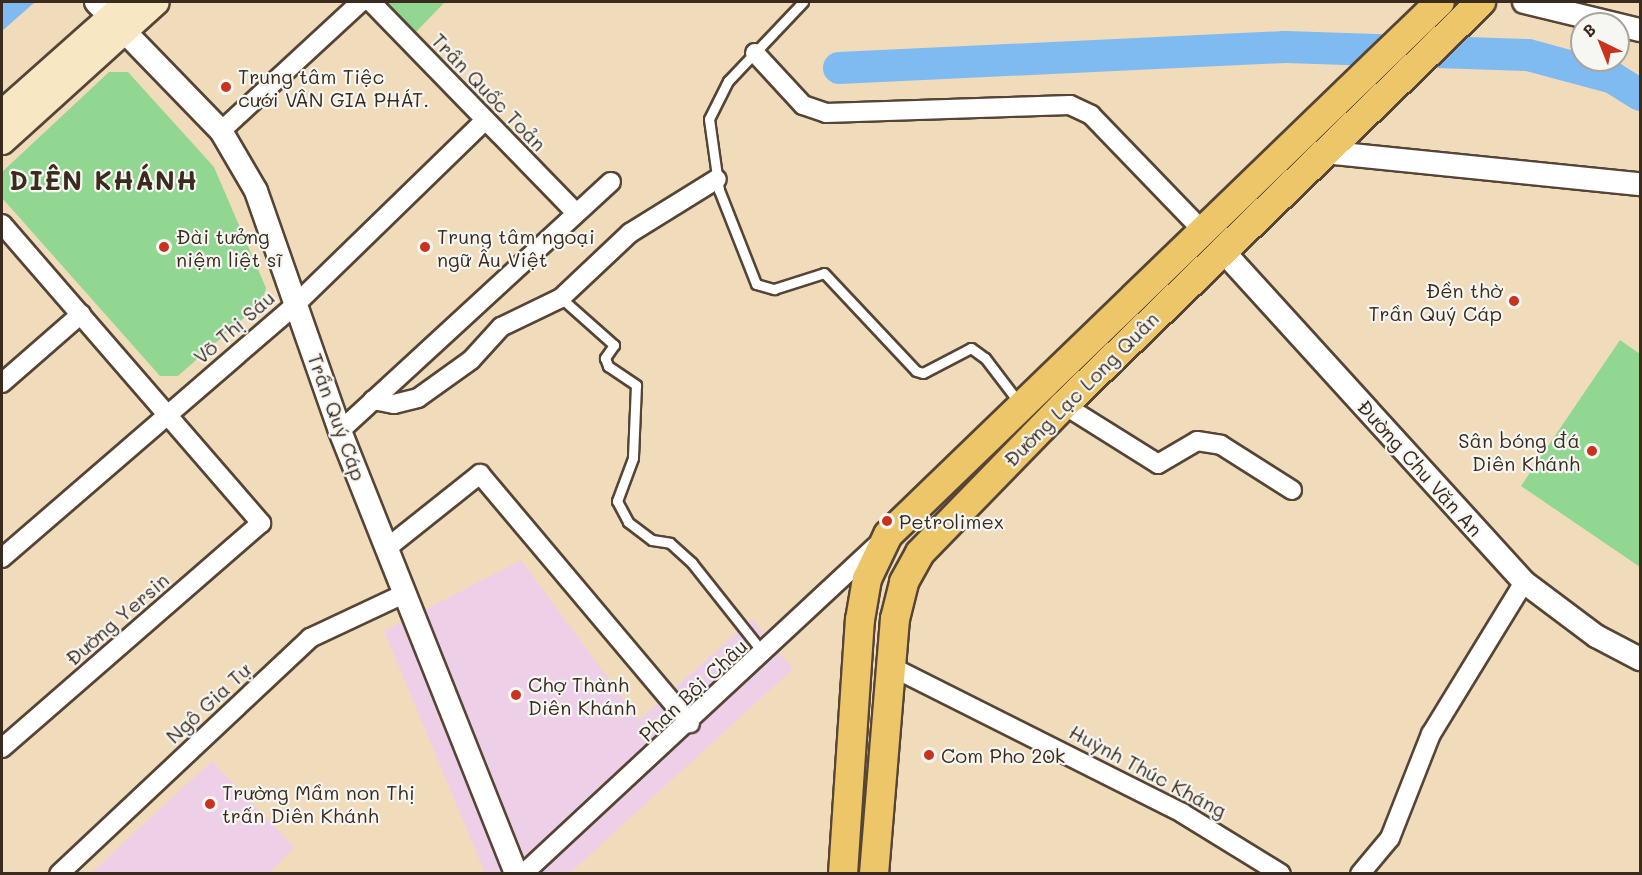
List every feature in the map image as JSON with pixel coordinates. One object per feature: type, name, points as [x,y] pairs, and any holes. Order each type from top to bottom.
[{"type":"main road","points":[[2,114],[115,13],[156,2]]},
{"type":"main road","name":"Đường Lạc Long Quân","points":[[843,873],[860,620],[867,579],[888,535],[1200,228],[1436,5]]},
{"type":"main road","name":"Đường Lạc Long Quân","points":[[874,873],[898,598],[920,553],[1064,405],[1368,108],[1473,9]]},
{"type":"main road","points":[[2,141],[115,13]]},
{"type":"street","points":[[221,131],[361,2]]},
{"type":"street","name":"Trần Quốc Toản","points":[[371,2],[576,213]]},
{"type":"street","points":[[1524,2],[1641,30]]},
{"type":"street","name":"Trần Quý Cáp","points":[[115,13],[221,131],[256,190],[340,431],[516,873]]},
{"type":"street","points":[[755,52],[803,105],[826,113],[1070,105],[1091,114],[1200,228]]},
{"type":"street","name":"Võ Thị Sáu","points":[[2,558],[296,304],[485,120]]},
{"type":"street","points":[[1323,152],[1641,184]]},
{"type":"street","points":[[373,400],[394,404],[418,398],[471,360],[501,327],[561,298],[630,233],[717,179]]},
{"type":"street","points":[[340,431],[611,182]]},
{"type":"street","points":[[2,224],[169,413]]},
{"type":"street","name":"Đường Chu Văn An","points":[[1222,250],[1524,582],[1596,636],[1641,659]]},
{"type":"street","points":[[2,383],[81,314]]},
{"type":"street","points":[[1064,405],[1158,464],[1197,441],[1221,445],[1292,490]]},
{"type":"street","name":"Đường Yersin","points":[[2,748],[261,523],[169,413]]},
{"type":"street","points":[[387,548],[480,474],[690,723]]},
{"type":"street","name":"Phan Bội Châu","points":[[523,873],[690,723],[888,535]]},
{"type":"street","points":[[1360,873],[1390,838],[1427,742],[1524,582]]},
{"type":"street","name":"Ngô Gia Tự","points":[[59,873],[310,638],[406,592]]},
{"type":"street","name":"Huỳnh Thúc Kháng","points":[[892,667],[1182,813],[1281,873]]},
{"type":"lane","points":[[803,2],[755,52],[714,104],[709,130],[717,179],[760,288],[786,287],[824,273],[916,371],[924,373],[971,348],[985,358],[1020,404]]},
{"type":"lane","points":[[561,298],[614,345],[605,357],[608,366],[636,385],[633,458],[617,501],[628,522],[652,540],[670,543],[692,563],[764,654]]},
{"type":"shaded area","name":"Chợ Thành Diên Khánh","points":[[521,560],[639,720],[752,619],[793,669],[570,873],[485,873],[384,631]]},
{"type":"shaded area","name":"Trường Mầm non Thị trấn Diên Khánh","points":[[212,761],[294,847],[270,873],[91,873]]},
{"type":"green space","points":[[381,2],[445,2],[413,35]]},
{"type":"green space","points":[[109,72],[128,72],[214,167],[266,288],[262,302],[178,376],[160,376],[2,198],[2,172]]},
{"type":"green space","name":"Sân bóng đá Diên Khánh","points":[[1620,340],[1640,354],[1640,567],[1521,486]]},
{"type":"water","points":[[2,2],[35,2],[2,31]]},
{"type":"waterway","points":[[839,68],[1286,47],[1528,55],[1613,78],[1640,95]]},
{"type":"place","name":"Trung tâm Tiệc cưới VÂN GIA PHÁT.","points":[[226,87]]},
{"type":"place","name":"Đài tưởng niệm liệt sĩ","points":[[164,247]]},
{"type":"place","name":"Trung tâm ngoại ngữ Âu Việt","points":[[425,247]]},
{"type":"place","name":"Đền thờ Trần Quý Cáp","points":[[1514,301]]},
{"type":"place","name":"Sân bóng đá Diên Khánh","points":[[1592,451]]},
{"type":"place","name":"Petrolimex","points":[[887,521]]},
{"type":"place","name":"Chợ Thành Diên Khánh","points":[[516,695]]},
{"type":"place","name":"Com Pho 20k","points":[[929,755]]},
{"type":"place","name":"Trường Mầm non Thị trấn Diên Khánh","points":[[210,804]]},
{"type":"district","name":"DIÊN KHÁNH","points":[[104,181]]}]
